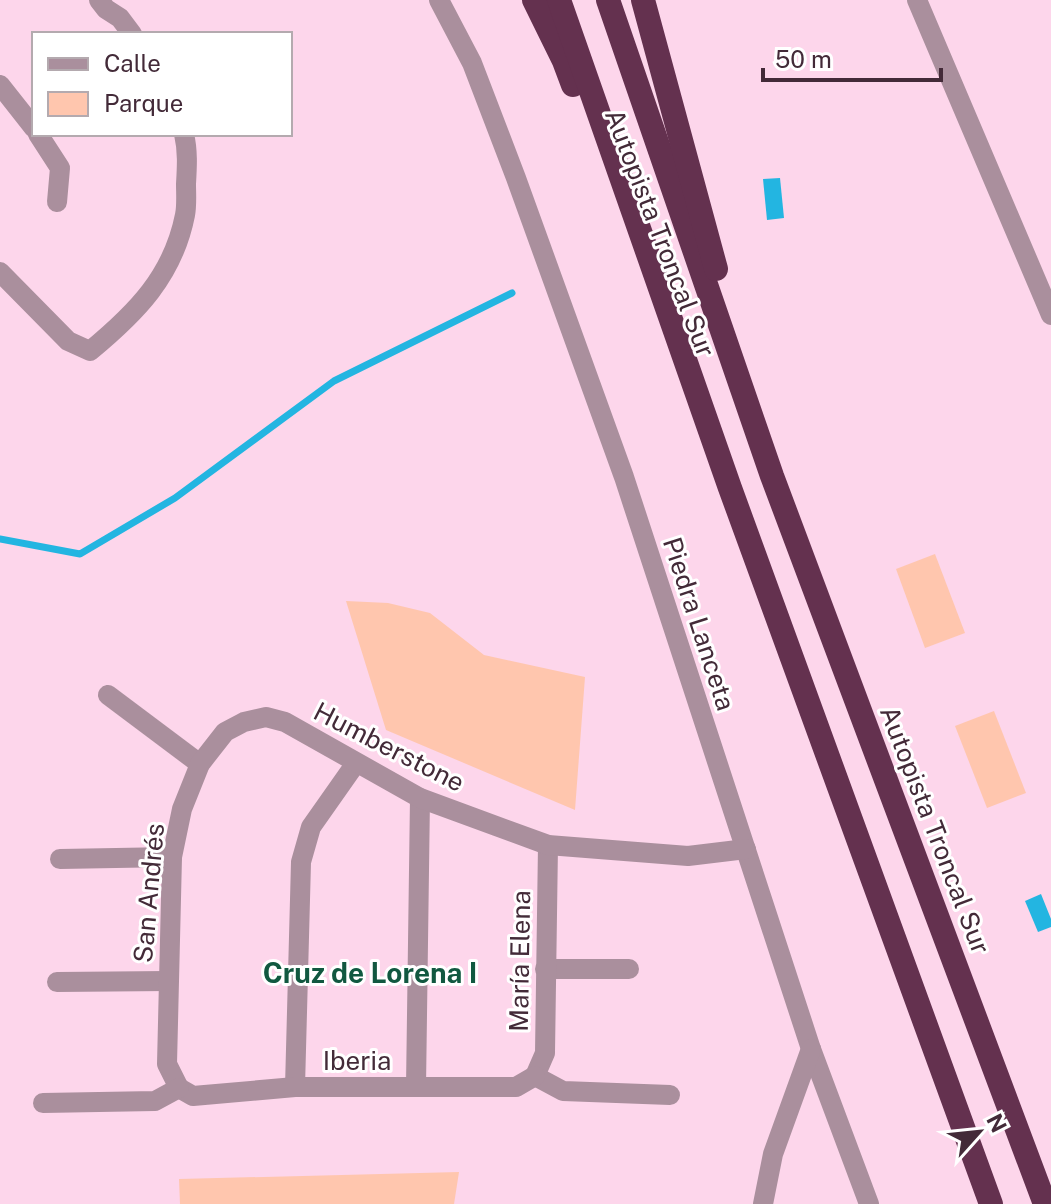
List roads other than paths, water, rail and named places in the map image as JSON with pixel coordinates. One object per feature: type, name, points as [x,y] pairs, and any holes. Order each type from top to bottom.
[{"type":"highway","name":"Autopista Troncal Sur","points":[[534,0],[564,61],[730,488]]},
{"type":"highway","name":"Autopista Troncal Sur","points":[[559,0],[730,488],[991,1204]]},
{"type":"highway","name":"Autopista Troncal Sur","points":[[608,0],[772,476],[1045,1204]]},
{"type":"highway","name":"Autopista Troncal Sur","points":[[643,0],[772,476]]},
{"type":"street","name":"Piedra Lanceta","points":[[439,0],[472,63],[624,477],[811,1049],[869,1204]]},
{"type":"street","points":[[917,0],[1051,315]]},
{"type":"street","points":[[103,4],[130,32]]},
{"type":"street","points":[[0,85],[32,125]]},
{"type":"street","points":[[39,136],[60,168],[57,202]]},
{"type":"street","points":[[0,272],[68,341],[90,351],[121,326],[169,265],[186,214],[184,136]]},
{"type":"street","points":[[108,695],[200,764]]},
{"type":"street","name":"Humberstone","points":[[244,722],[266,717],[285,722],[420,798],[548,845],[688,856],[746,849]]},
{"type":"street","name":"San Andrés","points":[[179,1088],[167,1064],[172,857],[182,809],[200,764],[225,732],[244,722]]},
{"type":"street","points":[[295,1087],[301,862],[311,827],[356,763]]},
{"type":"street","points":[[416,1087],[420,798]]},
{"type":"street","name":"María Elena","points":[[535,1076],[545,1053],[548,845]]},
{"type":"street","points":[[60,859],[172,857]]},
{"type":"street","points":[[545,969],[629,969]]},
{"type":"street","points":[[57,982],[168,981]]},
{"type":"street","points":[[763,1204],[773,1154],[811,1049]]},
{"type":"street","points":[[535,1076],[563,1091],[670,1095]]},
{"type":"street","name":"Iberia","points":[[179,1088],[193,1096],[295,1087],[516,1087],[535,1076]]},
{"type":"street","points":[[43,1103],[155,1101],[179,1088]]},
{"type":"water","points":[[780,178],[784,218],[767,220],[763,179]]},
{"type":"water","points":[[1041,894],[1051,927],[1038,932],[1025,901]]},
{"type":"waterway","points":[[0,539],[80,554],[175,498],[334,381],[512,293]]},
{"type":"district","name":"Cruz de Lorena I","points":[[370,973]]}]
